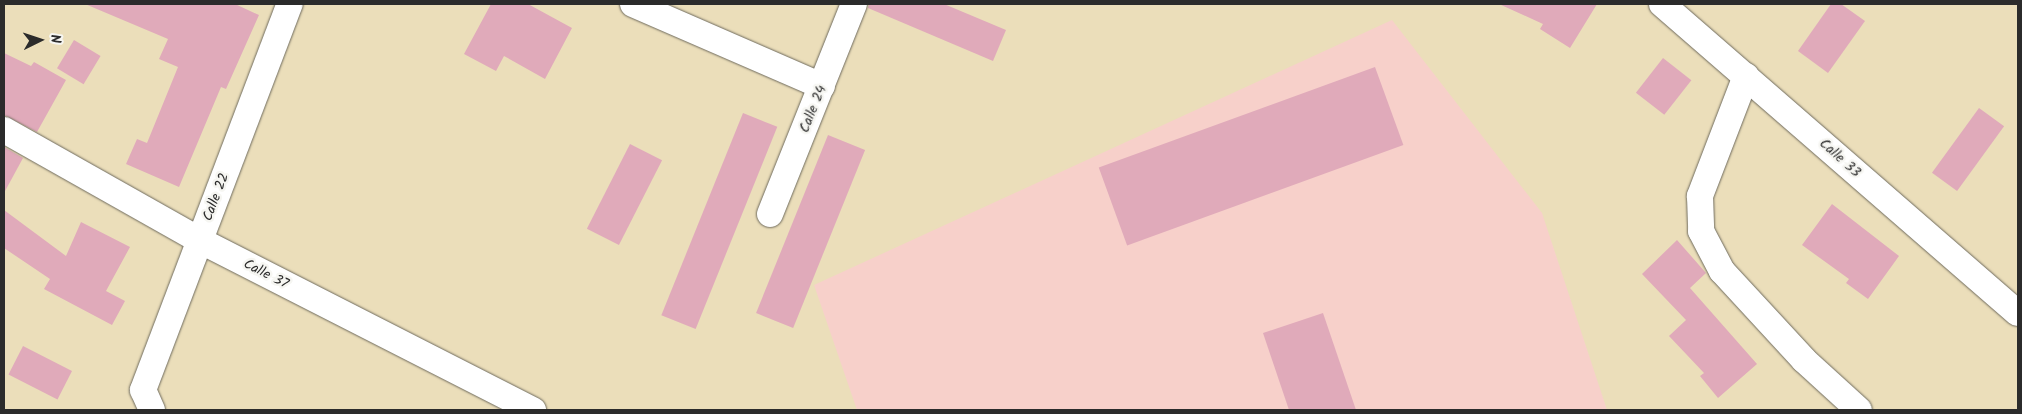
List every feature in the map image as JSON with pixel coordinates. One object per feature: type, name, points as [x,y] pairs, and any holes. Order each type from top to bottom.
[{"type":"street","name":"Calle 22","points":[[147,400],[199,240],[290,4]]},
{"type":"street","points":[[633,4],[822,86]]},
{"type":"street","name":"Calle 24","points":[[770,214],[854,4]]},
{"type":"street","name":"Calle 33","points":[[1662,4],[1981,283],[2018,313]]},
{"type":"street","points":[[1746,76],[1700,196],[1701,231],[1722,271],[1804,360],[1859,410]]},
{"type":"street","name":"Calle 37","points":[[4,130],[199,240],[533,410]]},
{"type":"shaded area","points":[[1392,20],[1542,213],[1607,410],[857,410],[814,285]]},
{"type":"building","points":[[85,4],[235,4],[259,15],[226,89],[221,87],[179,187],[126,164],[137,139],[147,143],[178,67],[159,59],[168,39]]},
{"type":"building","points":[[491,4],[528,4],[572,28],[545,79],[504,56],[496,71],[464,54]]},
{"type":"building","points":[[869,4],[944,4],[1006,30],[993,61],[868,8]]},
{"type":"building","points":[[1499,4],[1597,4],[1570,48],[1540,29],[1543,24]]},
{"type":"building","points":[[1831,4],[1841,4],[1865,21],[1828,73],[1798,51]]},
{"type":"building","points":[[74,40],[101,56],[84,84],[57,68]]},
{"type":"building","points":[[4,53],[31,66],[34,62],[66,80],[37,132],[4,115]]},
{"type":"building","points":[[1663,58],[1691,80],[1664,115],[1636,93]]},
{"type":"building","points":[[1375,67],[1403,145],[1127,246],[1099,168]]},
{"type":"building","points":[[1979,108],[2004,126],[1957,191],[1932,173]]},
{"type":"building","points":[[743,113],[777,127],[696,329],[661,315]]},
{"type":"building","points":[[828,135],[865,150],[793,328],[756,313]]},
{"type":"building","points":[[630,144],[662,160],[619,245],[587,229]]},
{"type":"building","points":[[4,147],[23,158],[4,193]]},
{"type":"building","points":[[1832,204],[1899,256],[1868,299],[1846,283],[1849,279],[1802,245]]},
{"type":"building","points":[[4,210],[66,256],[81,222],[130,247],[106,291],[125,301],[112,325],[44,289],[50,279],[4,248]]},
{"type":"building","points":[[1677,240],[1706,273],[1690,288],[1757,364],[1718,398],[1700,376],[1704,373],[1669,336],[1686,320],[1642,274]]},
{"type":"building","points":[[1323,313],[1356,410],[1289,410],[1263,333]]},
{"type":"building","points":[[23,346],[72,371],[57,399],[8,375]]}]
